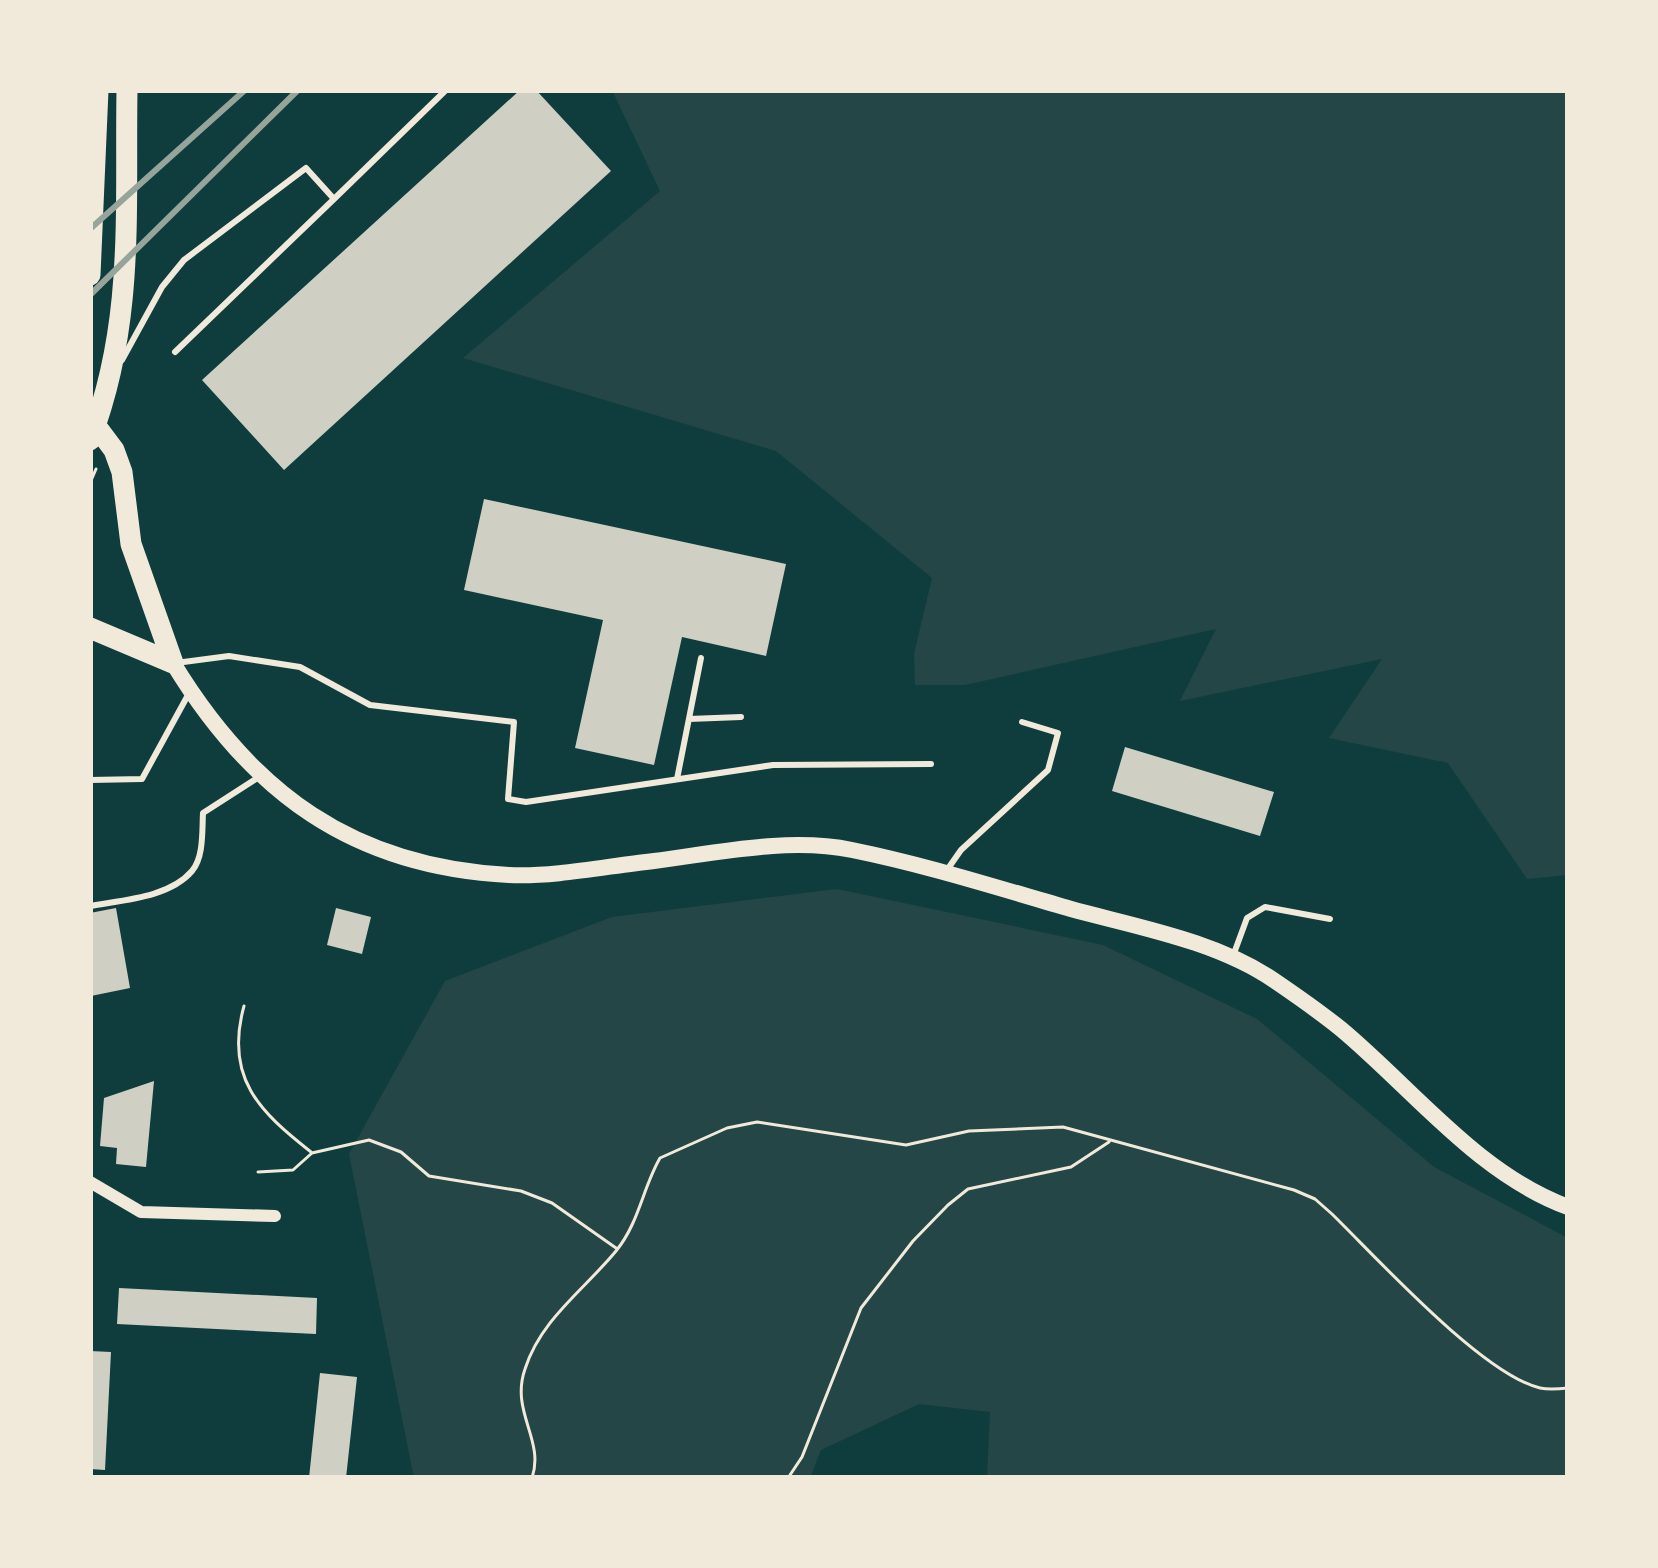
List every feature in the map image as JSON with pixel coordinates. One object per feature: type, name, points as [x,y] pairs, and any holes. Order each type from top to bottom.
[{"type":"main road","points":[[90,275],[98,90]]},
{"type":"main road","points":[[127,90],[125,298],[93,432],[114,450],[122,472],[130,544],[173,663]]},
{"type":"main road","points":[[90,628],[173,663]]},
{"type":"main road","points":[[90,647],[173,663]]},
{"type":"street","points":[[173,663],[190,692],[285,800],[341,833],[404,856],[514,875],[760,847],[847,849],[945,873],[1232,959],[1270,977],[1340,1028],[1493,1165],[1568,1207]]},
{"type":"street","points":[[90,1182],[141,1212],[275,1216]]},
{"type":"lane","points":[[176,352],[446,90]]},
{"type":"lane","points":[[93,432],[120,365],[162,287],[184,260],[306,168],[334,199]]},
{"type":"lane","points":[[173,663],[229,656],[300,667],[370,705],[514,722],[508,799],[526,802],[773,765],[931,764]]},
{"type":"lane","points":[[677,779],[700,658]]},
{"type":"lane","points":[[90,780],[142,779],[190,692]]},
{"type":"lane","points":[[689,718],[741,717]]},
{"type":"lane","points":[[945,873],[961,850],[1048,770],[1058,733],[1022,722]]},
{"type":"lane","points":[[90,906],[145,896],[194,870],[203,813],[260,777]]},
{"type":"lane","points":[[1232,959],[1247,918],[1265,907],[1330,919]]},
{"type":"path","points":[[90,484],[94,474]]},
{"type":"path","points":[[244,1006],[238,1046],[255,1103],[312,1153]]},
{"type":"path","points":[[532,1478],[537,1461],[520,1409],[525,1368],[553,1317],[618,1249],[647,1196],[660,1158],[744,1123],[905,1144],[969,1131],[1072,1129],[1307,1194],[1469,1345],[1526,1383],[1568,1388]]},
{"type":"path","points":[[258,1172],[292,1170],[312,1153],[369,1140],[401,1152],[429,1176],[521,1191],[552,1204],[618,1249]]},
{"type":"path","points":[[788,1478],[802,1457],[861,1308],[936,1217],[968,1189],[1071,1167],[1110,1141]]},
{"type":"shaded area","points":[[612,90],[1568,90],[1568,875],[1527,879],[1448,763],[1329,738],[1382,659],[1180,701],[1216,629],[965,685],[915,685],[914,654],[932,578],[776,451],[463,358],[660,191]]},
{"type":"shaded area","points":[[837,889],[1103,945],[1257,1019],[1434,1167],[1568,1238],[1568,1478],[987,1478],[990,1412],[919,1404],[821,1450],[810,1478],[414,1478],[349,1154],[445,981],[612,917]]},
{"type":"building","points":[[520,90],[536,90],[611,171],[284,470],[202,380]]},
{"type":"building","points":[[484,499],[786,564],[766,656],[682,637],[654,765],[575,748],[603,620],[464,590]]},
{"type":"building","points":[[1125,747],[1274,792],[1260,836],[1112,791]]},
{"type":"building","points":[[116,908],[130,988],[91,996],[90,913]]},
{"type":"building","points":[[336,908],[371,917],[362,954],[327,945]]},
{"type":"building","points":[[154,1081],[146,1167],[116,1164],[117,1148],[100,1146],[104,1098]]},
{"type":"building","points":[[119,1288],[317,1298],[316,1334],[117,1324]]},
{"type":"building","points":[[90,1351],[111,1352],[105,1470],[90,1469]]},
{"type":"building","points":[[320,1373],[357,1377],[346,1478],[309,1478]]},
{"type":"railway","points":[[90,229],[245,90]]},
{"type":"railway","points":[[90,295],[298,90]]}]
